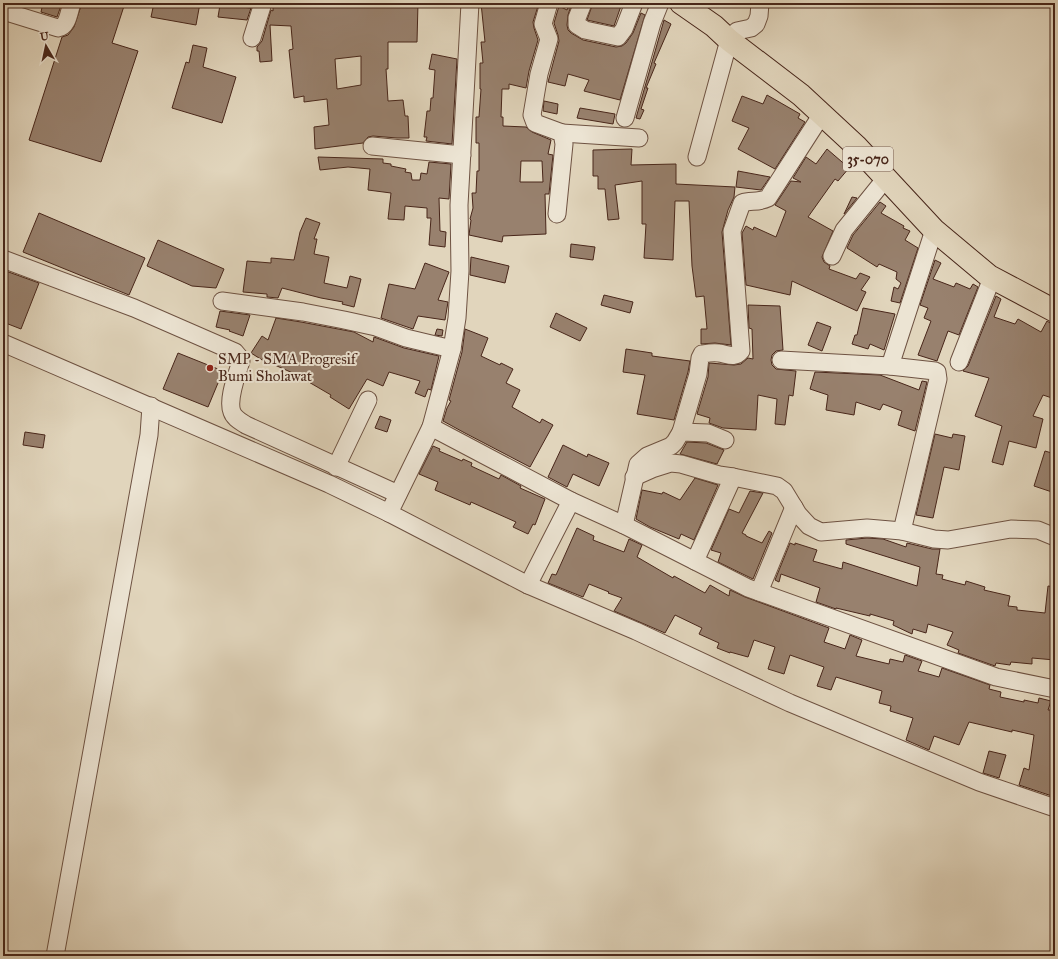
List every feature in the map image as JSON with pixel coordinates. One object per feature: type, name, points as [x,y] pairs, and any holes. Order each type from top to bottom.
[{"type":"main road","name":"35-070","points":[[681,3],[714,26],[729,40],[822,114],[856,146],[934,230],[992,278],[1055,311]]},
{"type":"street","points":[[3,11],[61,28],[65,25],[72,3]]},
{"type":"street","points":[[252,38],[263,3]]},
{"type":"street","points":[[389,513],[430,426],[452,350],[457,318],[459,277],[459,205],[470,3]]},
{"type":"street","points":[[549,3],[543,24],[549,39],[539,74],[533,119],[535,123],[562,133],[639,138]]},
{"type":"street","points":[[583,3],[577,18],[577,25],[585,30],[618,36],[624,29],[634,3]]},
{"type":"street","points":[[625,118],[652,23],[660,3]]},
{"type":"street","points":[[697,156],[729,40],[737,31],[751,28],[756,24],[759,16],[760,3]]},
{"type":"street","points":[[624,525],[636,472],[647,456],[661,452],[671,446],[681,432],[698,374],[702,354],[710,352],[722,353],[730,356],[736,355],[741,351],[732,231],[742,203],[747,201],[760,202],[768,198],[822,114]]},
{"type":"street","points":[[557,214],[564,144],[562,133]]},
{"type":"street","points":[[372,146],[462,155]]},
{"type":"street","points":[[832,256],[844,230],[886,178]]},
{"type":"street","points":[[890,366],[934,230]]},
{"type":"street","points":[[3,259],[134,308],[235,352],[240,358],[240,361],[231,405],[232,412],[237,419],[246,425],[336,467],[398,494]]},
{"type":"street","points":[[959,362],[992,278]]},
{"type":"street","points":[[222,301],[304,312],[344,320],[376,327],[406,338],[452,350]]},
{"type":"street","points":[[3,344],[152,406],[329,484],[389,513],[528,585],[636,631],[790,703],[979,782],[1055,808]]},
{"type":"street","points":[[781,360],[890,366],[934,371],[938,375],[904,527]]},
{"type":"street","points":[[336,467],[368,400]]},
{"type":"street","points":[[55,956],[149,435],[152,406]]},
{"type":"street","points":[[430,426],[571,501],[624,525],[748,588],[996,677],[1055,689]]},
{"type":"street","points":[[681,432],[708,433],[725,440]]},
{"type":"street","points":[[636,472],[671,463],[720,475],[777,486],[784,491],[809,526],[821,532],[867,528],[904,527],[934,539],[948,540],[1011,528],[1038,530],[1055,537]]},
{"type":"street","points":[[695,561],[733,477]]},
{"type":"street","points":[[528,585],[571,501]]},
{"type":"street","points":[[759,592],[794,507]]},
{"type":"building","points":[[43,3],[62,3],[57,17],[41,12]]},
{"type":"building","points":[[82,3],[125,3],[112,43],[138,51],[101,162],[29,140],[62,37],[68,35],[74,27]]},
{"type":"building","points":[[154,3],[200,3],[196,25],[151,17]]},
{"type":"building","points":[[273,3],[338,5],[338,3],[418,3],[417,42],[388,42],[388,69],[386,69],[388,101],[403,100],[405,116],[408,116],[409,138],[373,136],[368,137],[363,143],[315,149],[314,127],[329,125],[327,99],[304,102],[304,96],[294,98],[289,50],[293,49],[291,26],[270,25],[272,61],[260,62],[257,47],[262,41],[271,10],[273,11]],"holes":[[[361,56],[361,85],[337,89],[335,59]]]},
{"type":"building","points":[[481,3],[539,3],[533,22],[538,40],[529,71],[526,88],[509,84],[509,89],[502,89],[501,117],[503,117],[503,126],[526,127],[532,132],[551,140],[548,154],[553,155],[549,194],[545,194],[546,234],[503,236],[502,242],[469,235],[470,219],[473,208],[472,193],[476,193],[477,171],[479,171],[479,143],[476,143],[476,117],[479,117],[481,89],[480,63],[483,63],[481,42],[485,42]],"holes":[[[521,161],[542,161],[543,182],[520,182]]]},
{"type":"building","points":[[570,3],[572,3],[568,15],[567,25],[568,30],[571,33],[583,40],[616,47],[622,46],[626,43],[633,33],[641,13],[645,15],[620,100],[584,91],[589,80],[568,74],[565,86],[548,82],[559,41],[554,23],[559,6],[567,10]]},
{"type":"building","points":[[593,3],[622,3],[614,26],[587,20]]},
{"type":"building","points":[[220,5],[251,8],[247,20],[218,17]]},
{"type":"building","points":[[664,20],[671,24],[654,63],[656,64],[646,88],[648,88],[641,109],[644,110],[640,119],[636,118]]},
{"type":"building","points":[[193,45],[207,48],[203,67],[236,77],[222,123],[172,108],[186,62],[189,63]]},
{"type":"building","points":[[432,54],[457,59],[452,144],[426,141],[427,137],[424,137],[427,111],[430,111],[431,98],[433,98],[435,70],[429,69]]},
{"type":"building","points":[[767,95],[800,114],[798,118],[805,122],[775,169],[738,149],[749,128],[732,121],[742,96],[763,104]]},
{"type":"building","points":[[544,101],[558,104],[557,114],[543,111]]},
{"type":"building","points":[[580,108],[615,114],[613,124],[577,118]]},
{"type":"building","points":[[632,149],[631,165],[676,164],[676,184],[735,187],[734,197],[728,210],[722,232],[731,345],[715,343],[701,344],[701,329],[707,329],[704,296],[696,297],[692,266],[689,201],[675,201],[673,260],[644,258],[646,224],[642,224],[642,181],[615,185],[619,219],[608,220],[605,189],[598,189],[598,176],[593,176],[593,150]]},
{"type":"building","points":[[827,149],[849,168],[838,181],[835,179],[808,217],[833,231],[822,257],[824,262],[830,266],[829,269],[856,279],[860,273],[870,277],[861,290],[866,292],[857,311],[792,281],[790,295],[746,285],[742,233],[746,226],[753,230],[754,227],[776,237],[786,211],[775,205],[791,181],[801,182],[793,178],[806,157],[816,164]]},
{"type":"building","points":[[318,157],[383,159],[383,163],[406,169],[405,172],[411,173],[412,180],[420,180],[421,173],[427,174],[429,162],[451,164],[449,199],[439,198],[440,231],[446,232],[445,247],[429,245],[431,218],[427,218],[427,208],[405,206],[404,220],[388,219],[391,193],[368,190],[370,169],[348,167],[320,170]]},
{"type":"building","points":[[738,171],[770,177],[761,190],[736,187]]},
{"type":"building","points":[[852,197],[857,198],[844,214]]},
{"type":"building","points":[[880,202],[886,206],[881,213],[910,231],[905,240],[918,248],[900,303],[891,301],[894,287],[898,289],[901,283],[896,279],[897,272],[879,264],[877,267],[847,248],[853,235]]},
{"type":"building","points":[[39,213],[145,258],[129,295],[23,252]]},
{"type":"building","points":[[306,218],[320,223],[314,239],[317,239],[314,254],[329,257],[324,283],[347,288],[350,276],[361,279],[354,307],[342,304],[343,302],[282,288],[278,298],[267,297],[267,294],[243,292],[247,261],[271,263],[271,258],[294,260],[300,232]]},
{"type":"building","points":[[158,240],[224,269],[216,288],[192,286],[147,266]]},
{"type":"building","points":[[571,244],[595,247],[593,260],[570,257]]},
{"type":"building","points":[[471,257],[509,266],[505,283],[470,275]]},
{"type":"building","points":[[935,260],[941,263],[933,279],[954,287],[956,283],[970,289],[973,284],[978,287],[959,335],[948,331],[937,361],[918,355],[931,321],[924,318],[928,308],[920,305]]},
{"type":"building","points":[[425,263],[449,272],[438,300],[448,302],[445,320],[418,316],[413,329],[381,318],[389,284],[415,289]]},
{"type":"building","points":[[3,270],[39,283],[21,329],[3,322]]},
{"type":"building","points":[[604,295],[633,302],[630,313],[601,305]]},
{"type":"building","points":[[996,296],[1001,299],[994,317],[1015,324],[1018,319],[1041,332],[1047,321],[1055,326],[1055,399],[1043,395],[1033,416],[1043,419],[1036,448],[1009,441],[1003,465],[992,462],[1002,426],[975,416],[989,378],[963,371],[968,366]]},
{"type":"building","points":[[748,305],[780,306],[783,350],[776,351],[772,355],[772,365],[776,369],[796,371],[793,396],[789,395],[785,425],[775,424],[777,399],[758,395],[756,430],[723,428],[709,423],[710,418],[697,414],[708,377],[709,363],[734,365],[741,364],[748,358],[753,359],[752,329],[749,328]]},
{"type":"building","points":[[863,308],[895,314],[884,350],[870,344],[868,349],[852,344],[855,335],[857,335]]},
{"type":"building","points":[[220,311],[250,315],[243,336],[229,331],[230,330],[216,327]]},
{"type":"building","points":[[556,313],[587,328],[580,341],[550,327]]},
{"type":"building","points":[[276,318],[354,332],[373,342],[374,337],[404,348],[439,356],[431,390],[428,389],[425,397],[415,393],[420,381],[389,372],[383,386],[367,379],[349,409],[330,397],[331,395],[295,374],[268,362],[267,363],[251,353],[262,336],[268,340]]},
{"type":"building","points":[[817,322],[831,327],[822,351],[808,345]]},
{"type":"building","points":[[437,329],[443,330],[442,336],[435,335]]},
{"type":"building","points":[[465,329],[488,338],[481,356],[513,369],[506,383],[520,390],[512,407],[540,423],[542,419],[553,425],[530,467],[443,421],[451,401],[449,400],[462,352]]},
{"type":"building","points":[[626,349],[652,353],[652,356],[690,361],[674,420],[637,414],[645,375],[623,372]]},
{"type":"building","points":[[178,353],[223,371],[208,407],[163,389]]},
{"type":"building","points":[[815,372],[880,375],[919,390],[922,381],[927,382],[915,431],[898,425],[902,411],[883,404],[880,410],[856,402],[854,415],[826,410],[828,395],[810,389]]},
{"type":"building","points":[[380,416],[391,420],[387,432],[375,428]]},
{"type":"building","points":[[25,432],[45,435],[43,448],[23,445]]},
{"type":"building","points":[[935,434],[952,438],[953,434],[965,436],[959,470],[944,467],[933,518],[916,515]]},
{"type":"building","points":[[687,442],[706,443],[724,450],[717,464],[680,454]]},
{"type":"building","points":[[563,445],[587,457],[588,454],[609,463],[599,486],[573,474],[567,487],[548,477]]},
{"type":"building","points":[[433,446],[440,449],[439,451],[462,461],[463,459],[472,463],[471,466],[499,479],[501,475],[521,486],[520,488],[545,499],[535,525],[533,524],[528,534],[513,527],[516,522],[471,502],[470,505],[435,490],[438,482],[419,474]]},
{"type":"building","points":[[1045,451],[1055,454],[1055,493],[1034,486]]},
{"type":"building","points":[[695,478],[718,485],[694,540],[681,534],[679,539],[650,527],[636,519],[642,490],[662,494],[663,492],[680,500]]},
{"type":"building","points":[[750,491],[763,493],[742,533],[762,543],[769,531],[772,533],[753,579],[718,562],[721,553],[711,550],[729,509],[739,513]]},
{"type":"building","points":[[577,528],[594,536],[593,540],[624,552],[629,539],[642,545],[637,557],[673,578],[674,576],[705,593],[710,585],[729,596],[730,590],[829,628],[824,642],[845,649],[850,635],[862,640],[856,656],[889,664],[890,659],[903,662],[905,655],[922,661],[918,671],[939,677],[942,668],[990,685],[989,689],[1001,692],[1000,697],[1024,702],[1024,700],[1038,703],[1039,698],[1051,701],[1048,710],[1055,710],[1055,797],[1019,785],[1024,768],[1029,770],[1034,735],[1012,730],[1012,732],[969,722],[959,745],[934,736],[929,750],[906,740],[913,718],[890,711],[891,706],[879,703],[882,691],[836,677],[831,690],[817,686],[824,667],[790,655],[784,674],[768,669],[775,647],[754,640],[748,657],[730,653],[717,648],[719,643],[699,634],[702,628],[675,615],[665,633],[614,611],[622,598],[608,593],[609,592],[589,584],[583,597],[548,583],[552,574],[556,575]]},
{"type":"building","points":[[867,538],[883,539],[906,547],[907,543],[932,549],[940,549],[936,574],[943,575],[942,579],[965,585],[966,581],[985,587],[984,590],[1010,596],[1008,606],[1017,607],[1017,610],[1045,613],[1048,586],[1055,587],[1055,660],[1032,658],[1032,664],[1011,662],[1010,665],[996,663],[995,666],[958,653],[959,650],[947,645],[953,632],[928,624],[926,633],[913,629],[912,634],[893,625],[894,621],[870,614],[870,616],[836,609],[816,602],[820,588],[781,574],[779,582],[775,580],[790,543],[795,545],[795,543],[817,550],[813,561],[842,569],[843,562],[917,586],[920,567],[846,544],[846,540]]},
{"type":"building","points":[[989,751],[1006,755],[999,778],[983,773]]},
{"type":"place","name":"SMP - SMA Progresif Bumi Sholawat","points":[[210,368]]}]
